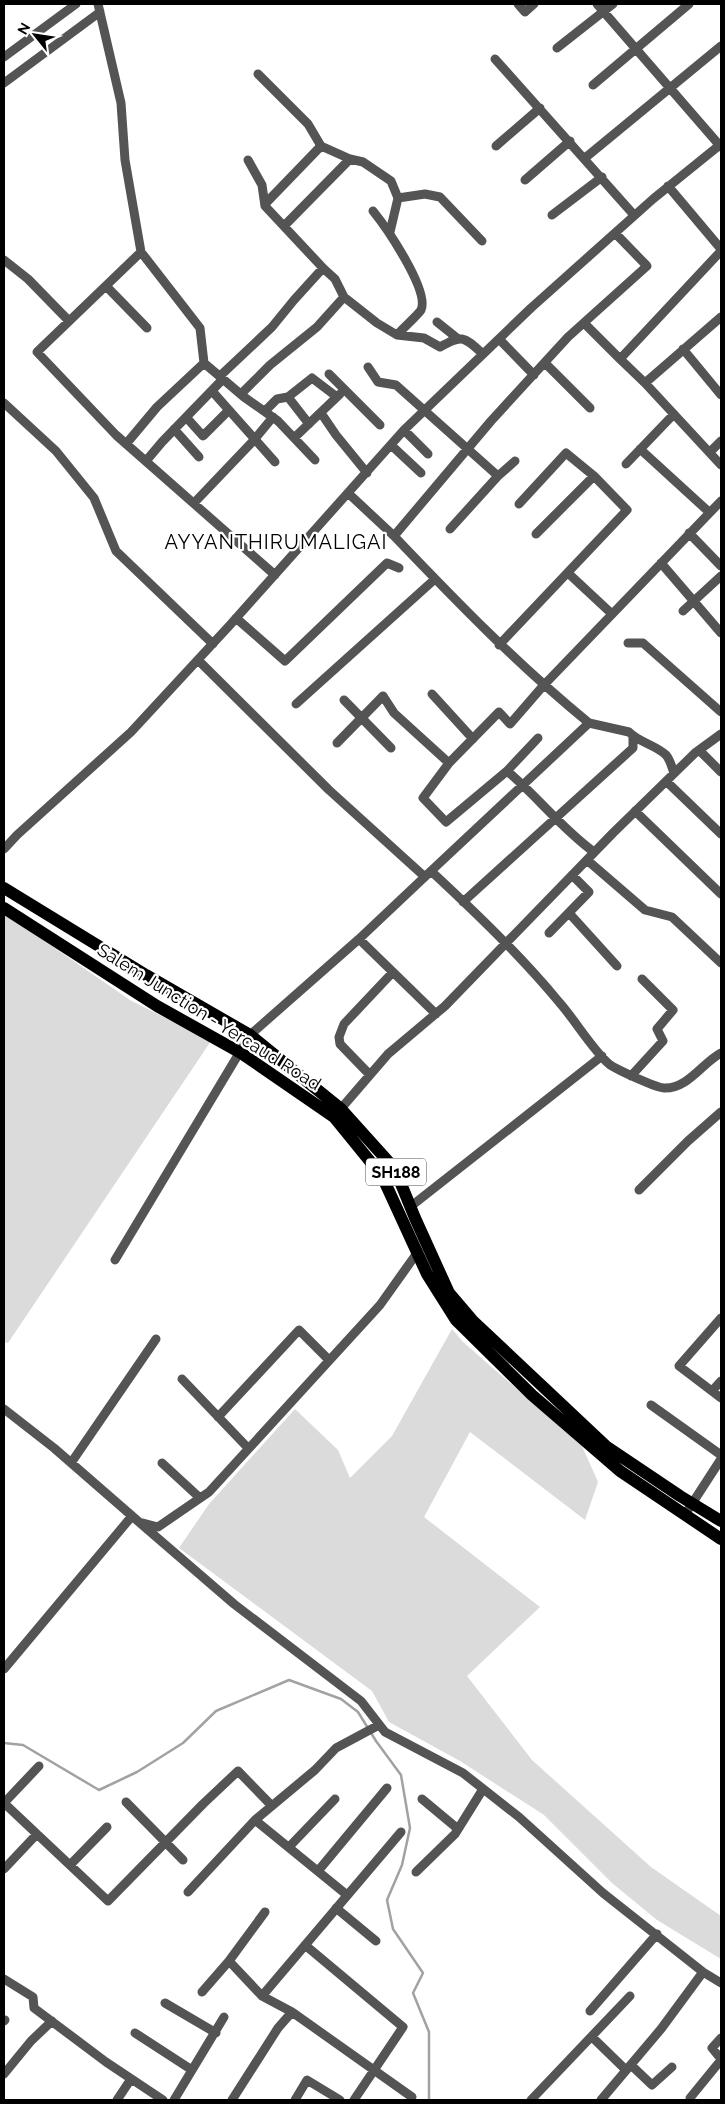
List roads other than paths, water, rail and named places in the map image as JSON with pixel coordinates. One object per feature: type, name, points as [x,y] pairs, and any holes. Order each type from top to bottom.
[{"type":"main road","name":"SH188","points":[[4,888],[146,975],[250,1035],[338,1113],[395,1170],[449,1293],[472,1320],[607,1447],[689,1509],[721,1522]]},
{"type":"main road","name":"Salem Junction - Yercaud Road","points":[[4,908],[157,1006],[240,1053],[338,1113],[382,1176],[426,1274],[456,1320],[532,1395],[620,1471],[689,1509],[721,1538]]},
{"type":"street","points":[[4,57],[76,4]]},
{"type":"street","points":[[518,4],[525,12],[534,4]]},
{"type":"street","points":[[4,850],[17,834],[132,732],[404,430],[499,339],[634,215],[721,145],[597,4]]},
{"type":"street","points":[[557,48],[614,4]]},
{"type":"street","points":[[593,86],[689,4]]},
{"type":"street","points":[[4,83],[99,8],[121,103],[125,160],[141,252],[200,328],[204,363],[241,394],[269,414],[315,460]]},
{"type":"street","points":[[585,158],[721,46]]},
{"type":"street","points":[[495,59],[634,215]]},
{"type":"street","points":[[258,74],[308,124],[321,146],[350,159],[363,162],[391,181],[398,198],[390,232]]},
{"type":"street","points":[[496,146],[540,108]]},
{"type":"street","points":[[526,180],[570,141]]},
{"type":"street","points":[[265,204],[321,146]]},
{"type":"street","points":[[284,226],[350,159]]},
{"type":"street","points":[[248,160],[262,185],[265,204],[322,268],[335,279],[344,297],[377,323],[397,335],[424,338],[440,347],[457,338],[466,338],[483,354]]},
{"type":"street","points":[[552,215],[602,177]]},
{"type":"street","points":[[620,359],[721,250],[668,186]]},
{"type":"street","points":[[398,198],[425,194],[440,197],[482,241]]},
{"type":"street","points":[[373,211],[390,232],[423,298],[421,310],[406,323],[397,335]]},
{"type":"street","points":[[394,536],[467,449],[545,363],[584,323],[648,266],[615,233]]},
{"type":"street","points":[[141,252],[36,352],[126,444],[275,575]]},
{"type":"street","points":[[4,260],[28,279],[69,321]]},
{"type":"street","points":[[146,461],[174,429],[272,327],[322,268]]},
{"type":"street","points":[[106,286],[147,328]]},
{"type":"street","points":[[241,394],[270,365],[317,327],[344,297]]},
{"type":"street","points":[[645,383],[721,317]]},
{"type":"street","points":[[437,322],[457,338]]},
{"type":"street","points":[[584,323],[645,383],[721,465]]},
{"type":"street","points":[[499,339],[534,375]]},
{"type":"street","points":[[683,350],[721,395]]},
{"type":"street","points":[[126,444],[156,407],[204,363]]},
{"type":"street","points":[[545,363],[590,408]]},
{"type":"street","points":[[368,368],[378,382],[396,385],[498,476]]},
{"type":"street","points":[[329,374],[380,425]]},
{"type":"street","points":[[194,503],[254,440],[278,399],[288,397],[312,378],[337,397]]},
{"type":"street","points":[[294,438],[344,390]]},
{"type":"street","points":[[212,391],[275,462]]},
{"type":"street","points":[[288,397],[309,424]]},
{"type":"street","points":[[4,403],[56,451],[94,498],[116,551],[213,644]]},
{"type":"street","points":[[186,417],[203,436],[229,410]]},
{"type":"street","points":[[321,413],[367,473]]},
{"type":"street","points":[[626,464],[674,414]]},
{"type":"street","points":[[174,429],[199,457]]},
{"type":"street","points":[[404,430],[428,454]]},
{"type":"street","points":[[710,452],[721,441]]},
{"type":"street","points":[[391,445],[421,473]]},
{"type":"street","points":[[640,449],[709,512]]},
{"type":"street","points":[[499,645],[627,510],[594,476],[566,452],[519,504]]},
{"type":"street","points":[[450,529],[498,476],[515,462]]},
{"type":"street","points":[[536,534],[594,476]]},
{"type":"street","points":[[348,494],[394,536],[499,645],[543,686],[589,724],[629,732],[633,737],[640,739],[666,755],[674,773]]},
{"type":"street","points":[[538,738],[507,772],[446,822],[423,798],[449,763],[499,712],[510,724],[543,686],[721,501]]},
{"type":"street","points":[[689,533],[721,566]]},
{"type":"street","points":[[661,562],[721,633]]},
{"type":"street","points":[[236,618],[285,661],[387,564],[399,568]]},
{"type":"street","points":[[568,573],[612,614]]},
{"type":"street","points":[[683,611],[721,576]]},
{"type":"street","points":[[296,704],[435,579]]},
{"type":"street","points":[[628,643],[643,643],[721,712]]},
{"type":"street","points":[[198,660],[328,790],[463,902],[506,942],[559,1002],[610,1065],[631,1076],[664,1088],[687,1082],[710,1058],[721,1053]]},
{"type":"street","points":[[432,694],[473,739]]},
{"type":"street","points":[[337,743],[383,696],[394,713],[449,763]]},
{"type":"street","points":[[344,700],[391,748]]},
{"type":"street","points":[[114,1260],[250,1035],[359,939],[589,724]]},
{"type":"street","points":[[338,1113],[388,1054],[436,1014],[674,773],[699,750],[721,734]]},
{"type":"street","points":[[463,902],[633,748],[633,737]]},
{"type":"street","points":[[699,750],[721,772]]},
{"type":"street","points":[[507,772],[523,785],[578,840],[594,852]]},
{"type":"street","points":[[666,781],[721,834]]},
{"type":"street","points":[[635,811],[721,894]]},
{"type":"street","points":[[587,860],[644,910],[672,916],[721,964]]},
{"type":"street","points":[[549,933],[589,892],[572,875]]},
{"type":"street","points":[[569,913],[617,966]]},
{"type":"street","points":[[359,939],[436,1014]]},
{"type":"street","points":[[370,1075],[340,1044],[339,1037],[344,1024],[393,972]]},
{"type":"street","points":[[631,1076],[663,1041],[657,1029],[673,1010],[642,979]]},
{"type":"street","points":[[410,1207],[602,1056]]},
{"type":"street","points":[[639,1190],[688,1141],[721,1112]]},
{"type":"street","points":[[135,1519],[158,1527],[209,1492],[380,1305],[417,1253]]},
{"type":"street","points":[[721,1318],[679,1366],[721,1398]]},
{"type":"street","points":[[218,1417],[299,1330],[329,1360]]},
{"type":"street","points":[[71,1463],[156,1339]]},
{"type":"street","points":[[182,1379],[248,1448]]},
{"type":"street","points":[[712,1391],[721,1381]]},
{"type":"street","points":[[651,1405],[721,1455]]},
{"type":"street","points":[[4,1409],[71,1463],[234,1604],[361,1701],[385,1732],[463,1773],[519,1817],[602,1893],[657,1934],[703,1972],[721,1983]]},
{"type":"street","points":[[689,1509],[721,1460]]},
{"type":"street","points":[[162,1463],[200,1498]]},
{"type":"street","points":[[4,1670],[135,1519]]},
{"type":"street","points":[[188,1892],[255,1820],[315,1770],[336,1748],[380,1725]]},
{"type":"street","points":[[39,1766],[4,1803],[108,1901],[238,1771],[272,1806]]},
{"type":"street","points":[[318,1871],[387,1788]]},
{"type":"street","points":[[416,1872],[458,1829],[483,1789]]},
{"type":"street","points":[[289,1848],[334,1799]]},
{"type":"street","points":[[422,1799],[458,1829]]},
{"type":"street","points":[[126,1802],[183,1860]]},
{"type":"street","points":[[255,1820],[347,1895]]},
{"type":"street","points":[[70,1865],[107,1826]]},
{"type":"street","points":[[262,1996],[401,1832]]},
{"type":"street","points":[[4,1869],[37,1834]]},
{"type":"street","points":[[336,1908],[376,1940]]},
{"type":"street","points":[[202,1992],[265,1912]]},
{"type":"street","points":[[590,2011],[657,1934]]},
{"type":"street","points":[[305,1945],[403,2027],[354,2100]]},
{"type":"street","points":[[228,1961],[262,1996],[292,2012],[412,2097]]},
{"type":"street","points":[[601,2100],[661,2029],[703,1972]]},
{"type":"street","points":[[4,1979],[33,1997],[34,2008],[106,2062],[163,2100]]},
{"type":"street","points":[[531,2100],[630,1996]]},
{"type":"street","points":[[165,2003],[216,2033]]},
{"type":"street","points":[[232,2100],[278,2028],[292,2012]]},
{"type":"street","points":[[174,2100],[216,2033],[224,2016]]},
{"type":"street","points":[[4,2074],[31,2041],[52,2021]]},
{"type":"street","points":[[135,2033],[192,2070]]},
{"type":"street","points":[[592,2037],[652,2086],[672,2067]]},
{"type":"street","points":[[690,2098],[721,2059],[712,2048],[721,2038]]},
{"type":"street","points":[[117,2100],[131,2079]]},
{"type":"street","points":[[295,2100],[307,2080],[340,2100]]},
{"type":"waterway","points":[[4,1743],[23,1745],[99,1790],[137,1772],[183,1743],[216,1711],[289,1680],[341,1699],[358,1712],[401,1775],[410,1828],[402,1865],[387,1900],[393,1929],[423,1973],[413,1993],[429,2032],[429,2100]]},
{"type":"district","name":"AYYANTHIRUMALIGAI","points":[[276,542]]}]
